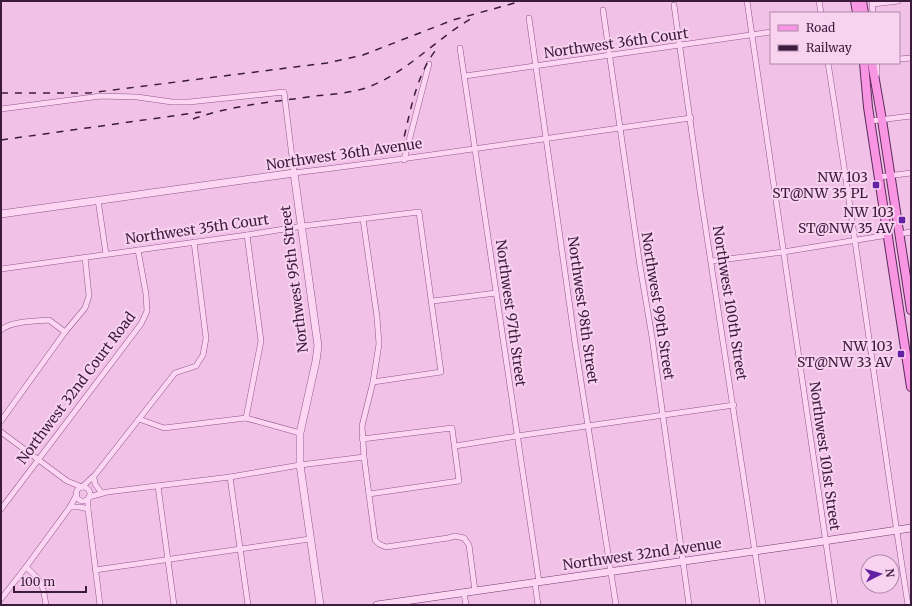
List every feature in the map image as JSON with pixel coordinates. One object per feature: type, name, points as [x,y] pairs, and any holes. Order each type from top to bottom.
[{"type":"main road","points":[[855,1],[857,12]]},
{"type":"main road","points":[[862,1],[864,12]]},
{"type":"main road","points":[[864,64],[883,206],[897,294],[908,350],[911,387]]},
{"type":"main road","points":[[872,64],[899,234],[910,292],[911,310]]},
{"type":"main road","points":[[883,206],[888,208],[892,226],[899,234]]},
{"type":"main road","points":[[888,235],[896,242],[900,260],[904,264]]},
{"type":"street","name":"Northwest 101st Street","points":[[747,1],[835,605]]},
{"type":"street","points":[[819,1],[821,12]]},
{"type":"street","points":[[873,3],[898,1]]},
{"type":"street","name":"Northwest 100th Street","points":[[674,6],[691,118],[700,191],[712,260],[763,605]]},
{"type":"street","name":"Northwest 99th Street","points":[[603,10],[652,337],[689,605]]},
{"type":"street","name":"Northwest 98th Street","points":[[529,18],[575,343],[616,605]]},
{"type":"street","name":"Northwest 36th Court","points":[[465,76],[770,32]]},
{"type":"street","name":"Northwest 97th Street","points":[[460,48],[517,436],[537,582],[538,605]]},
{"type":"street","points":[[900,59],[911,58]]},
{"type":"street","points":[[404,160],[429,64]]},
{"type":"street","points":[[828,64],[908,605]]},
{"type":"street","points":[[877,64],[877,93]]},
{"type":"street","name":"Northwest 95th Street","points":[[1,109],[96,96],[132,96],[172,102],[189,102],[231,99],[284,92],[318,346],[300,433],[300,465],[320,605]]},
{"type":"street","points":[[871,121],[911,116]]},
{"type":"street","name":"Northwest 36th Avenue","points":[[1,214],[294,173],[404,160],[475,148],[691,118]]},
{"type":"street","points":[[879,177],[911,173]]},
{"type":"street","points":[[98,200],[106,254]]},
{"type":"street","name":"Northwest 35th Court","points":[[1,269],[303,226],[419,212],[433,301]]},
{"type":"street","points":[[363,219],[377,317],[379,344],[373,382],[362,426],[364,457],[375,540],[379,544],[386,547],[455,536],[464,538],[469,545],[475,591]]},
{"type":"street","points":[[899,234],[911,232]]},
{"type":"street","points":[[246,418],[261,340],[247,235]]},
{"type":"street","points":[[712,260],[784,252],[888,235]]},
{"type":"street","points":[[1,599],[70,507],[79,489],[94,476],[175,373],[196,366],[203,355],[206,338],[194,242]]},
{"type":"street","name":"Northwest 32nd Court Road","points":[[1,509],[140,324],[147,312],[146,294],[138,250]]},
{"type":"street","points":[[1,421],[65,332],[85,308],[89,296],[85,257]]},
{"type":"street","points":[[897,294],[910,292]]},
{"type":"street","points":[[373,382],[441,372],[433,301],[496,293]]},
{"type":"street","points":[[1,330],[19,323],[49,320],[65,332]]},
{"type":"street","points":[[455,446],[734,405]]},
{"type":"street","points":[[139,419],[164,428],[246,418],[300,433]]},
{"type":"street","points":[[362,439],[452,428],[455,446],[459,481],[369,494]]},
{"type":"street","points":[[1,432],[67,481],[86,488],[100,605]]},
{"type":"street","points":[[67,481],[77,494],[78,498],[107,492],[230,477],[300,465],[364,457]]},
{"type":"street","points":[[94,476],[95,484],[101,492]]},
{"type":"street","points":[[87,496],[94,476]]},
{"type":"street","points":[[230,477],[248,605]]},
{"type":"street","points":[[158,486],[174,605]]},
{"type":"street","points":[[70,507],[87,496],[107,492]]},
{"type":"street","points":[[70,507],[88,509]]},
{"type":"street","name":"Northwest 32nd Avenue","points":[[377,605],[395,604],[475,591],[911,528]]},
{"type":"street","points":[[95,570],[310,539]]},
{"type":"street","points":[[26,567],[37,577],[44,587],[46,605]]},
{"type":"street","points":[[464,593],[466,605]]},
{"type":"railway","points":[[1,93],[89,93],[327,63],[363,55],[453,20],[522,1]]},
{"type":"railway","points":[[193,119],[238,107],[343,93],[371,86],[398,71],[448,34],[474,17]]},
{"type":"railway","points":[[401,150],[414,95],[424,69],[439,46]]},
{"type":"railway","points":[[1,140],[201,112]]},
{"type":"place","name":"NW 103 ST@NW 35 PL","points":[[876,185]]},
{"type":"place","name":"NW 103 ST@NW 35 AV","points":[[902,220]]},
{"type":"place","name":"NW 103 ST@NW 33 AV","points":[[901,354]]}]
